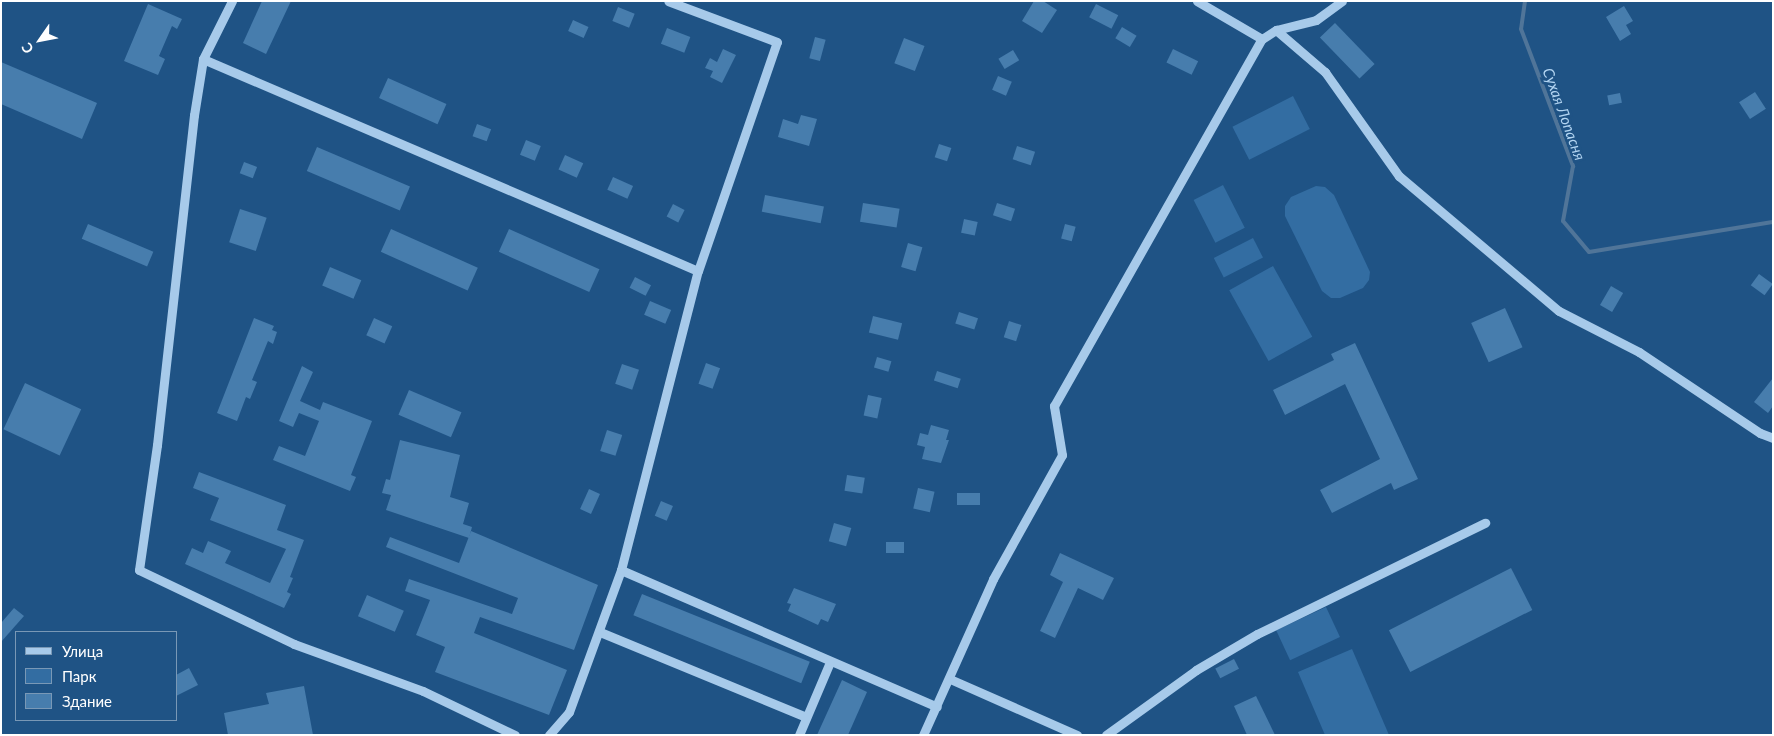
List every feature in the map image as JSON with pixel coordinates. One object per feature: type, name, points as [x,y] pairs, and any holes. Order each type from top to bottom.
[{"type":"street","points":[[232,1],[203,59],[139,570],[294,644],[423,691],[515,735]]},
{"type":"street","points":[[549,735],[569,712],[600,632],[621,570],[698,271],[777,42],[668,1]]},
{"type":"street","points":[[1198,1],[1262,39]]},
{"type":"street","points":[[923,735],[950,679],[993,579],[1062,455],[1054,406],[1262,39],[1276,30],[1316,20],[1342,1]]},
{"type":"street","points":[[1276,30],[1325,72],[1399,176],[1559,311],[1638,352],[1760,433],[1773,438]]},
{"type":"street","points":[[203,59],[698,271]]},
{"type":"street","points":[[1106,735],[1196,670],[1257,634],[1485,523]]},
{"type":"street","points":[[621,570],[937,707]]},
{"type":"street","points":[[600,632],[806,717]]},
{"type":"street","points":[[799,735],[830,662]]},
{"type":"street","points":[[950,679],[1077,735]]},
{"type":"green space","points":[[1293,96],[1310,129],[1249,160],[1232,127]]},
{"type":"green space","points":[[1223,185],[1245,228],[1215,243],[1194,200]]},
{"type":"green space","points":[[1316,186],[1325,187],[1334,195],[1370,272],[1369,280],[1363,288],[1340,298],[1331,298],[1322,291],[1285,216],[1285,206],[1291,197]]},
{"type":"green space","points":[[1253,238],[1263,258],[1224,278],[1214,258]]},
{"type":"green space","points":[[1273,266],[1312,337],[1269,361],[1229,290]]},
{"type":"green space","points":[[1326,607],[1340,637],[1290,660],[1276,630]]},
{"type":"green space","points":[[1352,649],[1389,735],[1325,735],[1298,672]]},
{"type":"building","points":[[262,1],[291,1],[266,54],[243,43]]},
{"type":"building","points":[[1034,1],[1043,1],[1057,10],[1042,33],[1022,21]]},
{"type":"building","points":[[148,4],[182,19],[177,29],[172,26],[159,56],[165,59],[158,75],[124,61]]},
{"type":"building","points":[[1096,4],[1118,15],[1111,29],[1089,17]]},
{"type":"building","points":[[1624,6],[1633,21],[1626,25],[1631,34],[1620,41],[1606,17]]},
{"type":"building","points":[[618,7],[635,14],[629,28],[612,21]]},
{"type":"building","points":[[573,20],[589,27],[584,38],[568,31]]},
{"type":"building","points":[[1335,23],[1375,64],[1359,79],[1320,38]]},
{"type":"building","points":[[1122,27],[1137,36],[1130,47],[1115,38]]},
{"type":"building","points":[[667,28],[690,37],[684,53],[661,44]]},
{"type":"building","points":[[815,37],[826,40],[820,61],[809,58]]},
{"type":"building","points":[[904,38],[925,46],[915,71],[894,63]]},
{"type":"building","points":[[723,49],[736,55],[722,83],[710,77],[713,71],[705,68],[710,58],[717,62]]},
{"type":"building","points":[[1173,49],[1198,61],[1192,75],[1166,62]]},
{"type":"building","points":[[1013,50],[1019,60],[1005,69],[998,59]]},
{"type":"building","points":[[1,62],[97,103],[82,139],[1,104]]},
{"type":"building","points":[[998,76],[1012,82],[1006,96],[992,90]]},
{"type":"building","points":[[388,78],[446,104],[438,124],[379,98]]},
{"type":"building","points":[[1755,92],[1766,109],[1750,119],[1739,102]]},
{"type":"building","points":[[1620,93],[1622,103],[1609,105],[1607,95]]},
{"type":"building","points":[[801,115],[817,119],[809,146],[778,137],[783,119],[798,124]]},
{"type":"building","points":[[477,124],[491,129],[487,141],[473,136]]},
{"type":"building","points":[[526,140],[541,146],[535,161],[520,155]]},
{"type":"building","points":[[939,144],[951,148],[947,161],[935,157]]},
{"type":"building","points":[[1017,146],[1035,152],[1031,165],[1013,159]]},
{"type":"building","points":[[317,147],[410,186],[400,210],[307,171]]},
{"type":"building","points":[[565,155],[583,163],[577,178],[558,170]]},
{"type":"building","points":[[244,162],[257,167],[253,178],[240,173]]},
{"type":"building","points":[[613,177],[633,186],[627,199],[607,190]]},
{"type":"building","points":[[765,195],[824,206],[821,223],[762,212]]},
{"type":"building","points":[[863,203],[900,209],[897,228],[860,222]]},
{"type":"building","points":[[997,203],[1015,209],[1011,221],[993,215]]},
{"type":"building","points":[[673,204],[685,210],[678,222],[667,216]]},
{"type":"building","points":[[240,209],[267,218],[256,251],[229,242]]},
{"type":"building","points":[[964,219],[978,222],[975,236],[961,233]]},
{"type":"building","points":[[88,224],[153,252],[147,266],[82,239]]},
{"type":"building","points":[[1065,224],[1076,227],[1072,241],[1061,238]]},
{"type":"building","points":[[391,229],[478,268],[468,290],[381,252]]},
{"type":"building","points":[[509,229],[599,269],[589,292],[499,252]]},
{"type":"building","points":[[908,243],[922,247],[916,271],[901,267]]},
{"type":"building","points":[[330,267],[361,280],[353,299],[322,285]]},
{"type":"building","points":[[1759,274],[1773,284],[1765,295],[1751,285]]},
{"type":"building","points":[[635,277],[651,285],[646,296],[630,288]]},
{"type":"building","points":[[1611,286],[1623,293],[1612,312],[1600,305]]},
{"type":"building","points":[[650,301],[671,310],[665,324],[644,315]]},
{"type":"building","points":[[1505,308],[1522,347],[1489,362],[1471,323]]},
{"type":"building","points":[[959,312],[978,318],[974,330],[955,323]]},
{"type":"building","points":[[873,316],[902,323],[898,340],[869,332]]},
{"type":"building","points":[[254,318],[274,326],[272,330],[277,332],[273,344],[268,341],[252,380],[257,382],[250,399],[246,397],[237,421],[217,413]]},
{"type":"building","points":[[374,318],[392,326],[385,343],[366,335]]},
{"type":"building","points":[[1009,321],[1021,325],[1016,341],[1004,337]]},
{"type":"building","points":[[1355,343],[1418,479],[1394,490],[1391,483],[1332,513],[1320,490],[1380,459],[1345,384],[1285,415],[1273,390],[1334,360],[1331,354]]},
{"type":"building","points":[[877,357],[891,361],[888,372],[874,368]]},
{"type":"building","points":[[706,363],[720,368],[713,389],[698,384]]},
{"type":"building","points":[[622,364],[639,370],[632,390],[615,384]]},
{"type":"building","points":[[302,366],[313,372],[300,401],[320,410],[323,402],[372,421],[351,475],[356,477],[350,491],[273,460],[279,446],[305,456],[319,421],[299,413],[293,427],[279,421]]},
{"type":"building","points":[[937,371],[961,379],[958,388],[934,381]]},
{"type":"building","points":[[1773,378],[1773,406],[1768,413],[1754,402]]},
{"type":"building","points":[[25,383],[81,409],[60,455],[3,429]]},
{"type":"building","points":[[409,390],[461,412],[451,437],[398,415]]},
{"type":"building","points":[[868,395],[882,398],[877,418],[864,416]]},
{"type":"building","points":[[931,425],[949,430],[946,440],[949,440],[941,463],[922,459],[925,447],[917,445],[920,433],[928,435]]},
{"type":"building","points":[[607,430],[622,435],[615,456],[600,451]]},
{"type":"building","points":[[400,440],[460,455],[450,497],[469,503],[463,524],[472,527],[469,538],[386,510],[391,495],[382,493],[386,479],[390,480]]},
{"type":"building","points":[[199,472],[286,505],[277,530],[304,540],[290,577],[293,578],[287,592],[291,594],[284,608],[185,564],[192,548],[203,553],[208,541],[231,551],[225,563],[270,583],[286,549],[210,520],[219,498],[193,488]]},
{"type":"building","points":[[847,475],[865,478],[862,494],[844,491]]},
{"type":"building","points":[[918,488],[935,492],[930,512],[913,508]]},
{"type":"building","points":[[589,489],[600,494],[591,514],[580,509]]},
{"type":"building","points":[[957,493],[980,493],[980,505],[957,505]]},
{"type":"building","points":[[661,501],[673,506],[667,521],[655,516]]},
{"type":"building","points":[[834,523],[851,528],[846,546],[829,541]]},
{"type":"building","points":[[471,531],[598,585],[574,650],[480,617],[474,633],[567,670],[549,715],[435,672],[445,647],[416,635],[430,600],[405,591],[409,579],[512,614],[518,598],[386,547],[390,537],[459,563]]},
{"type":"building","points":[[886,542],[904,542],[904,553],[886,553]]},
{"type":"building","points":[[1060,553],[1114,578],[1103,600],[1078,588],[1055,638],[1040,631],[1063,582],[1050,575]]},
{"type":"building","points":[[1511,568],[1532,610],[1410,672],[1389,630]]},
{"type":"building","points":[[794,588],[836,604],[828,622],[821,619],[818,625],[788,611],[791,604],[787,603]]},
{"type":"building","points":[[642,594],[810,662],[801,683],[633,615]]},
{"type":"building","points":[[367,595],[404,611],[395,632],[358,616]]},
{"type":"building","points":[[14,608],[24,616],[1,642],[1,623]]},
{"type":"building","points":[[1234,659],[1239,669],[1220,678],[1215,669]]},
{"type":"building","points":[[189,668],[198,685],[178,695],[178,674]]},
{"type":"building","points":[[842,680],[867,692],[848,735],[817,735]]},
{"type":"building","points":[[304,686],[313,735],[228,735],[224,713],[269,704],[266,693]]},
{"type":"building","points":[[1256,696],[1275,735],[1247,735],[1234,706]]},
{"type":"waterway","name":"Сухая Лопасня","points":[[1525,1],[1521,29],[1573,166],[1563,221],[1589,252],[1773,222]]}]
